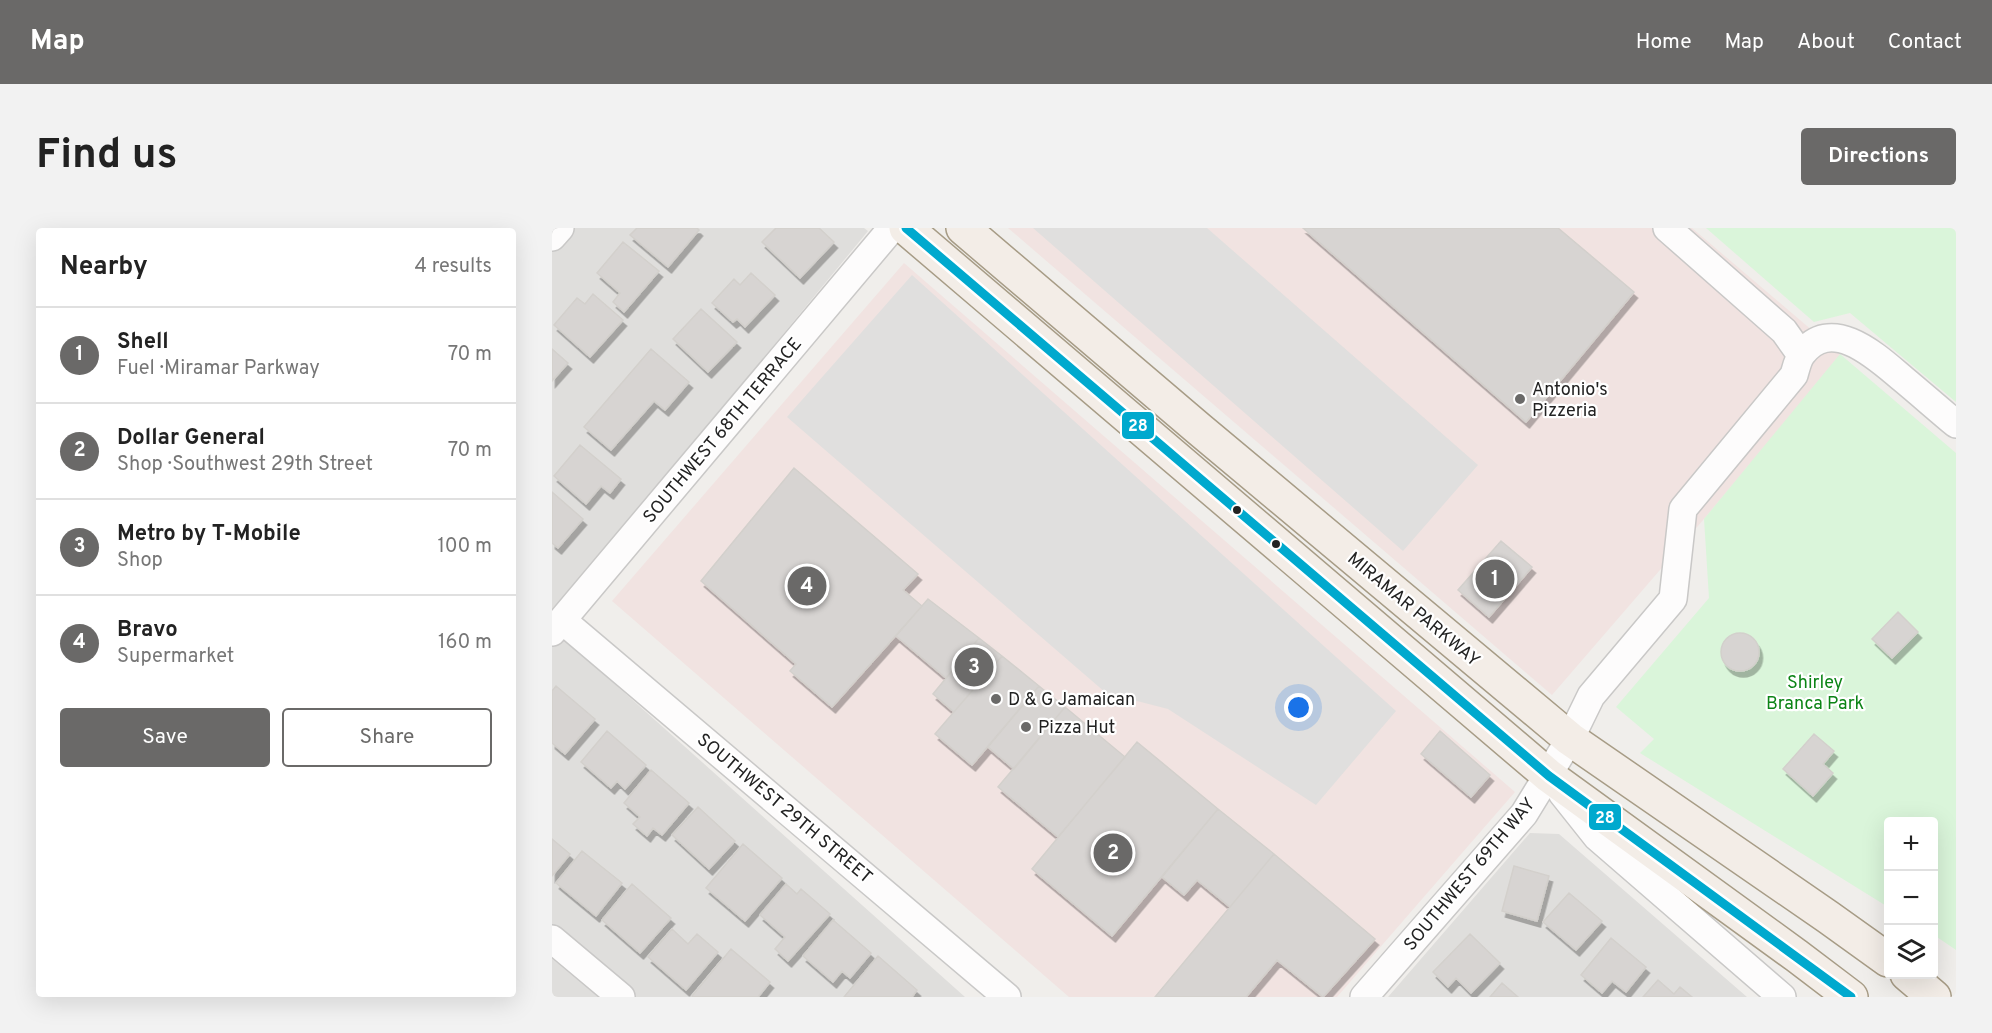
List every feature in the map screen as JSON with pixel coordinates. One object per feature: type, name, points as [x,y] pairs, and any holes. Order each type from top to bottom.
[{"type":"main road","points":[[906,228],[1549,776],[1851,997]]},
{"type":"main road","name":"MIRAMAR PARKWAY","points":[[963,228],[1570,739],[1884,957]]},
{"type":"main road","points":[[1912,979],[1934,997]]},
{"type":"street","points":[[552,237],[560,228]]},
{"type":"street","name":"SOUTHWEST 68TH TERRACE","points":[[557,626],[892,228]]},
{"type":"street","points":[[1667,228],[1785,332],[1801,355],[1813,343],[1830,338],[1849,339],[1870,352],[1956,424]]},
{"type":"street","name":"SOUTHWEST 69TH WAY","points":[[1377,992],[1524,814],[1549,776],[1591,696],[1673,599],[1683,509],[1794,375],[1801,355]]},
{"type":"street","name":"SOUTHWEST 29TH STREET","points":[[557,626],[1007,997]]},
{"type":"street","points":[[1549,776],[1597,837],[1782,997]]},
{"type":"street","points":[[552,939],[621,997]]},
{"type":"shaded area","points":[[552,228],[864,228],[868,231],[552,615]]},
{"type":"shaded area","points":[[1008,228],[1692,228],[1841,355],[1704,519],[1552,695]]},
{"type":"shaded area","points":[[1033,228],[1207,228],[1478,465],[1403,551]]},
{"type":"shaded area","points":[[904,263],[1515,792],[1337,997],[1069,997],[612,601]]},
{"type":"shaded area","points":[[912,275],[1396,711],[1316,805],[1168,709],[1106,693],[787,417]]},
{"type":"shaded area","points":[[552,628],[965,997],[552,997]]},
{"type":"shaded area","points":[[1530,833],[1559,834],[1747,997],[1388,997]]},
{"type":"green space","points":[[1706,228],[1956,228],[1956,402],[1850,313],[1814,322]]},
{"type":"green space","name":"Shirley Branca Park","points":[[1840,354],[1956,453],[1956,950],[1938,938],[1938,817],[1884,817],[1884,905],[1640,753],[1654,739],[1616,707],[1709,598],[1704,519]]},
{"type":"building","points":[[637,228],[697,228],[699,230],[668,267],[630,235]]},
{"type":"building","points":[[776,228],[819,228],[834,242],[800,278],[762,242]]},
{"type":"building","points":[[1303,228],[1558,228],[1634,292],[1526,422]]},
{"type":"building","points":[[623,242],[659,271],[624,312],[613,302],[620,293],[597,273]]},
{"type":"building","points":[[751,273],[775,295],[745,327],[737,319],[733,322],[712,303],[734,279],[740,285]]},
{"type":"building","points":[[593,294],[623,320],[590,357],[554,325],[577,298],[585,304]]},
{"type":"building","points":[[701,309],[737,342],[708,372],[673,339]]},
{"type":"building","points":[[552,349],[568,363],[552,381]]},
{"type":"building","points":[[651,349],[689,382],[665,410],[654,401],[611,450],[584,427]]},
{"type":"building","points":[[580,445],[621,479],[610,493],[601,486],[586,504],[554,476]]},
{"type":"building","points":[[794,468],[918,574],[903,590],[922,606],[832,707],[790,671],[796,664],[701,581]]},
{"type":"building","points":[[552,492],[583,519],[558,548],[552,543]]},
{"type":"building","points":[[1501,541],[1532,567],[1489,617],[1458,590]]},
{"type":"building","points":[[928,599],[979,638],[946,678],[896,636]]},
{"type":"building","points":[[1898,612],[1918,632],[1892,658],[1872,639]]},
{"type":"building","points":[[1740,633],[1754,638],[1759,652],[1754,666],[1740,671],[1726,666],[1721,652],[1726,638]]},
{"type":"building","points":[[979,638],[1002,656],[954,712],[933,694]]},
{"type":"building","name":"D & G Jamaican","points":[[1002,656],[1039,686],[972,765],[935,734]]},
{"type":"building","points":[[556,686],[595,719],[565,754],[552,743],[552,691]]},
{"type":"building","name":"Pizza Hut","points":[[1039,686],[1065,707],[1014,769],[988,747]]},
{"type":"building","points":[[1065,707],[1125,757],[1058,837],[998,787]]},
{"type":"building","points":[[607,731],[646,765],[625,789],[617,781],[611,788],[581,762]]},
{"type":"building","points":[[1440,731],[1490,775],[1471,797],[1421,754]]},
{"type":"building","points":[[1814,734],[1834,751],[1823,764],[1833,773],[1813,796],[1783,769]]},
{"type":"building","points":[[1137,742],[1218,809],[1112,936],[1032,869]]},
{"type":"building","points":[[651,770],[689,803],[662,835],[653,828],[647,836],[633,824],[640,817],[624,803]]},
{"type":"building","points":[[698,807],[735,841],[709,869],[672,835]]},
{"type":"building","points":[[1218,809],[1274,854],[1230,907],[1197,880],[1184,895],[1162,877]]},
{"type":"building","points":[[552,839],[570,854],[552,876]]},
{"type":"building","points":[[743,844],[782,878],[745,921],[706,888]]},
{"type":"building","points":[[582,851],[622,883],[596,916],[556,883]]},
{"type":"building","points":[[1274,854],[1375,939],[1323,997],[1277,960],[1246,997],[1155,997]]},
{"type":"building","points":[[1514,866],[1549,876],[1537,921],[1502,911]]},
{"type":"building","points":[[632,884],[671,918],[640,953],[602,920]]},
{"type":"building","points":[[786,884],[797,894],[801,889],[830,914],[788,961],[775,949],[785,937],[760,915]]},
{"type":"building","points":[[1569,893],[1602,921],[1576,950],[1543,922]]},
{"type":"building","points":[[833,920],[871,953],[850,978],[842,971],[833,982],[803,956]]},
{"type":"building","points":[[672,929],[688,944],[697,934],[718,952],[686,990],[648,957]]},
{"type":"building","points":[[1470,934],[1500,963],[1471,993],[1456,978],[1448,987],[1433,972]]},
{"type":"building","points":[[1611,938],[1646,967],[1626,992],[1612,981],[1602,993],[1581,975]]},
{"type":"building","points":[[731,949],[770,982],[758,997],[693,997],[692,996]]},
{"type":"building","points":[[878,956],[917,990],[912,997],[844,997]]},
{"type":"building","points":[[1658,980],[1674,994],[1680,987],[1692,997],[1643,997]]},
{"type":"building","points":[[1502,983],[1518,997],[1490,997]]},
{"type":"transit line","name":"28","points":[[906,228],[1549,776],[1851,997]]},
{"type":"place","name":"Antonio's Pizzeria","points":[[1520,399]]},
{"type":"place","name":"Shell","points":[[1495,579]]},
{"type":"place","name":"Bravo","points":[[807,586]]},
{"type":"place","name":"Metro by T-Mobile","points":[[974,667]]},
{"type":"place","name":"D & G Jamaican","points":[[996,699]]},
{"type":"place","name":"Pizza Hut","points":[[1026,727]]},
{"type":"place","name":"Dollar General","points":[[1113,853]]}]
